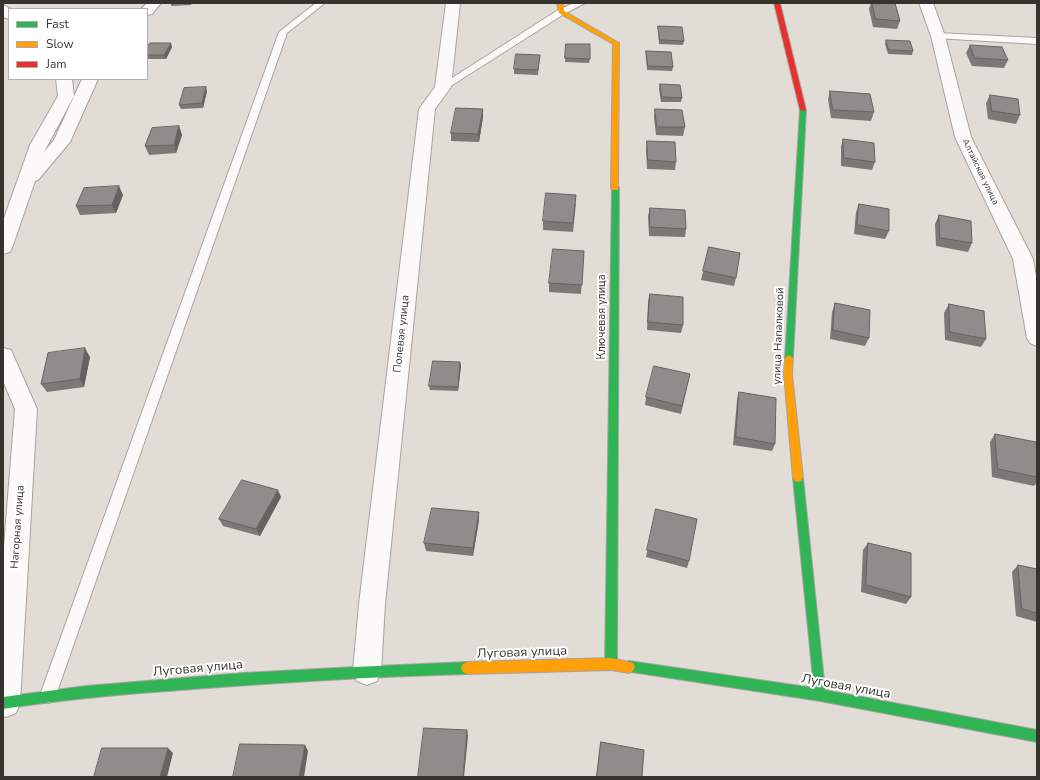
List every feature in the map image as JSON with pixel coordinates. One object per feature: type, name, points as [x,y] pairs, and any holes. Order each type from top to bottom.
[{"type":"street","name":"Полевая улица","points":[[367,672],[373,596],[427,109],[443,87],[452,3]]},
{"type":"street","name":"улица Напалковой","points":[[777,3],[803,111],[788,374],[820,695]]},
{"type":"street","name":"Алтайская улица","points":[[926,3],[938,36],[963,137],[1030,261],[1037,338]]},
{"type":"street","name":"Ключевая улица","points":[[561,7],[616,43],[611,664]]},
{"type":"street","points":[[3,248],[23,185],[38,145],[66,96],[64,80]]},
{"type":"street","points":[[23,185],[62,142],[90,80]]},
{"type":"street","name":"Нагорная улица","points":[[3,356],[26,409],[5,703]]},
{"type":"street","name":"Луговая улица","points":[[5,703],[48,695],[224,680],[367,672],[611,664],[820,695],[1037,736]]},
{"type":"lane","points":[[48,695],[283,32],[321,3]]},
{"type":"lane","points":[[443,87],[561,7],[581,3]]},
{"type":"lane","points":[[938,36],[1037,41]]},
{"type":"building","points":[[872,3],[895,3],[900,21],[876,19]]},
{"type":"building","points":[[658,26],[682,27],[684,41],[660,40]]},
{"type":"building","points":[[886,40],[910,41],[913,51],[889,50]]},
{"type":"building","points":[[150,43],[171,43],[164,55],[148,55],[148,46]]},
{"type":"building","points":[[566,44],[590,44],[590,59],[565,58]]},
{"type":"building","points":[[970,45],[1002,47],[1008,60],[975,58]]},
{"type":"building","points":[[646,51],[671,52],[673,67],[648,66]]},
{"type":"building","points":[[516,54],[540,55],[538,70],[514,69]]},
{"type":"building","points":[[660,84],[680,85],[682,98],[662,97]]},
{"type":"building","points":[[206,87],[202,103],[179,105],[184,88]]},
{"type":"building","points":[[830,91],[870,94],[874,112],[833,110]]},
{"type":"building","points":[[990,95],[1018,99],[1020,115],[992,111]]},
{"type":"building","points":[[456,108],[483,109],[478,134],[451,133]]},
{"type":"building","points":[[655,109],[682,110],[685,127],[657,127]]},
{"type":"building","points":[[179,126],[174,145],[145,146],[152,128]]},
{"type":"building","points":[[843,139],[874,143],[875,162],[844,158]]},
{"type":"building","points":[[647,141],[675,142],[676,162],[648,160]]},
{"type":"building","points":[[119,186],[112,205],[76,206],[84,188]]},
{"type":"building","points":[[546,193],[576,195],[573,223],[543,221]]},
{"type":"building","points":[[859,204],[889,209],[889,231],[857,225]]},
{"type":"building","points":[[650,208],[685,210],[686,229],[650,227]]},
{"type":"building","points":[[939,215],[971,221],[972,243],[940,238]]},
{"type":"building","points":[[709,247],[740,253],[736,278],[703,271]]},
{"type":"building","points":[[553,249],[584,251],[582,285],[549,283]]},
{"type":"building","points":[[650,294],[683,297],[683,325],[648,322]]},
{"type":"building","points":[[835,303],[870,310],[869,338],[833,330]]},
{"type":"building","points":[[949,304],[984,311],[986,339],[950,332]]},
{"type":"building","points":[[85,348],[80,379],[41,384],[48,353]]},
{"type":"building","points":[[433,361],[460,362],[458,387],[429,386]]},
{"type":"building","points":[[654,366],[690,374],[682,406],[646,397]]},
{"type":"building","points":[[739,392],[776,398],[775,444],[736,437]]},
{"type":"building","points":[[995,434],[1036,442],[1037,477],[998,469]]},
{"type":"building","points":[[242,480],[278,490],[256,529],[219,519]]},
{"type":"building","points":[[432,508],[479,512],[473,548],[424,543]]},
{"type":"building","points":[[656,509],[697,519],[689,561],[647,550]]},
{"type":"building","points":[[868,543],[911,553],[911,597],[866,585]]},
{"type":"building","points":[[1018,565],[1037,569],[1037,613],[1022,609]]},
{"type":"building","points":[[424,728],[467,730],[463,777],[418,777]]},
{"type":"building","points":[[601,742],[644,750],[642,777],[597,777]]},
{"type":"building","points":[[240,744],[305,745],[299,777],[233,777]]},
{"type":"building","points":[[102,748],[168,748],[160,777],[94,777]]},
{"type":"traffic: fast","points":[[789,358],[803,110]]},
{"type":"traffic: fast","points":[[611,664],[615,188]]},
{"type":"traffic: fast","points":[[798,478],[820,695]]},
{"type":"traffic: fast","points":[[629,667],[820,695],[1037,736]]},
{"type":"traffic: fast","points":[[3,703],[86,692],[243,679],[355,672],[467,668]]},
{"type":"traffic: slow","points":[[560,3],[561,12],[616,43],[615,188]]},
{"type":"traffic: slow","points":[[789,358],[788,374],[798,478]]},
{"type":"traffic: slow","points":[[467,668],[611,664],[629,667]]},
{"type":"traffic: jam","points":[[777,3],[803,110]]}]
